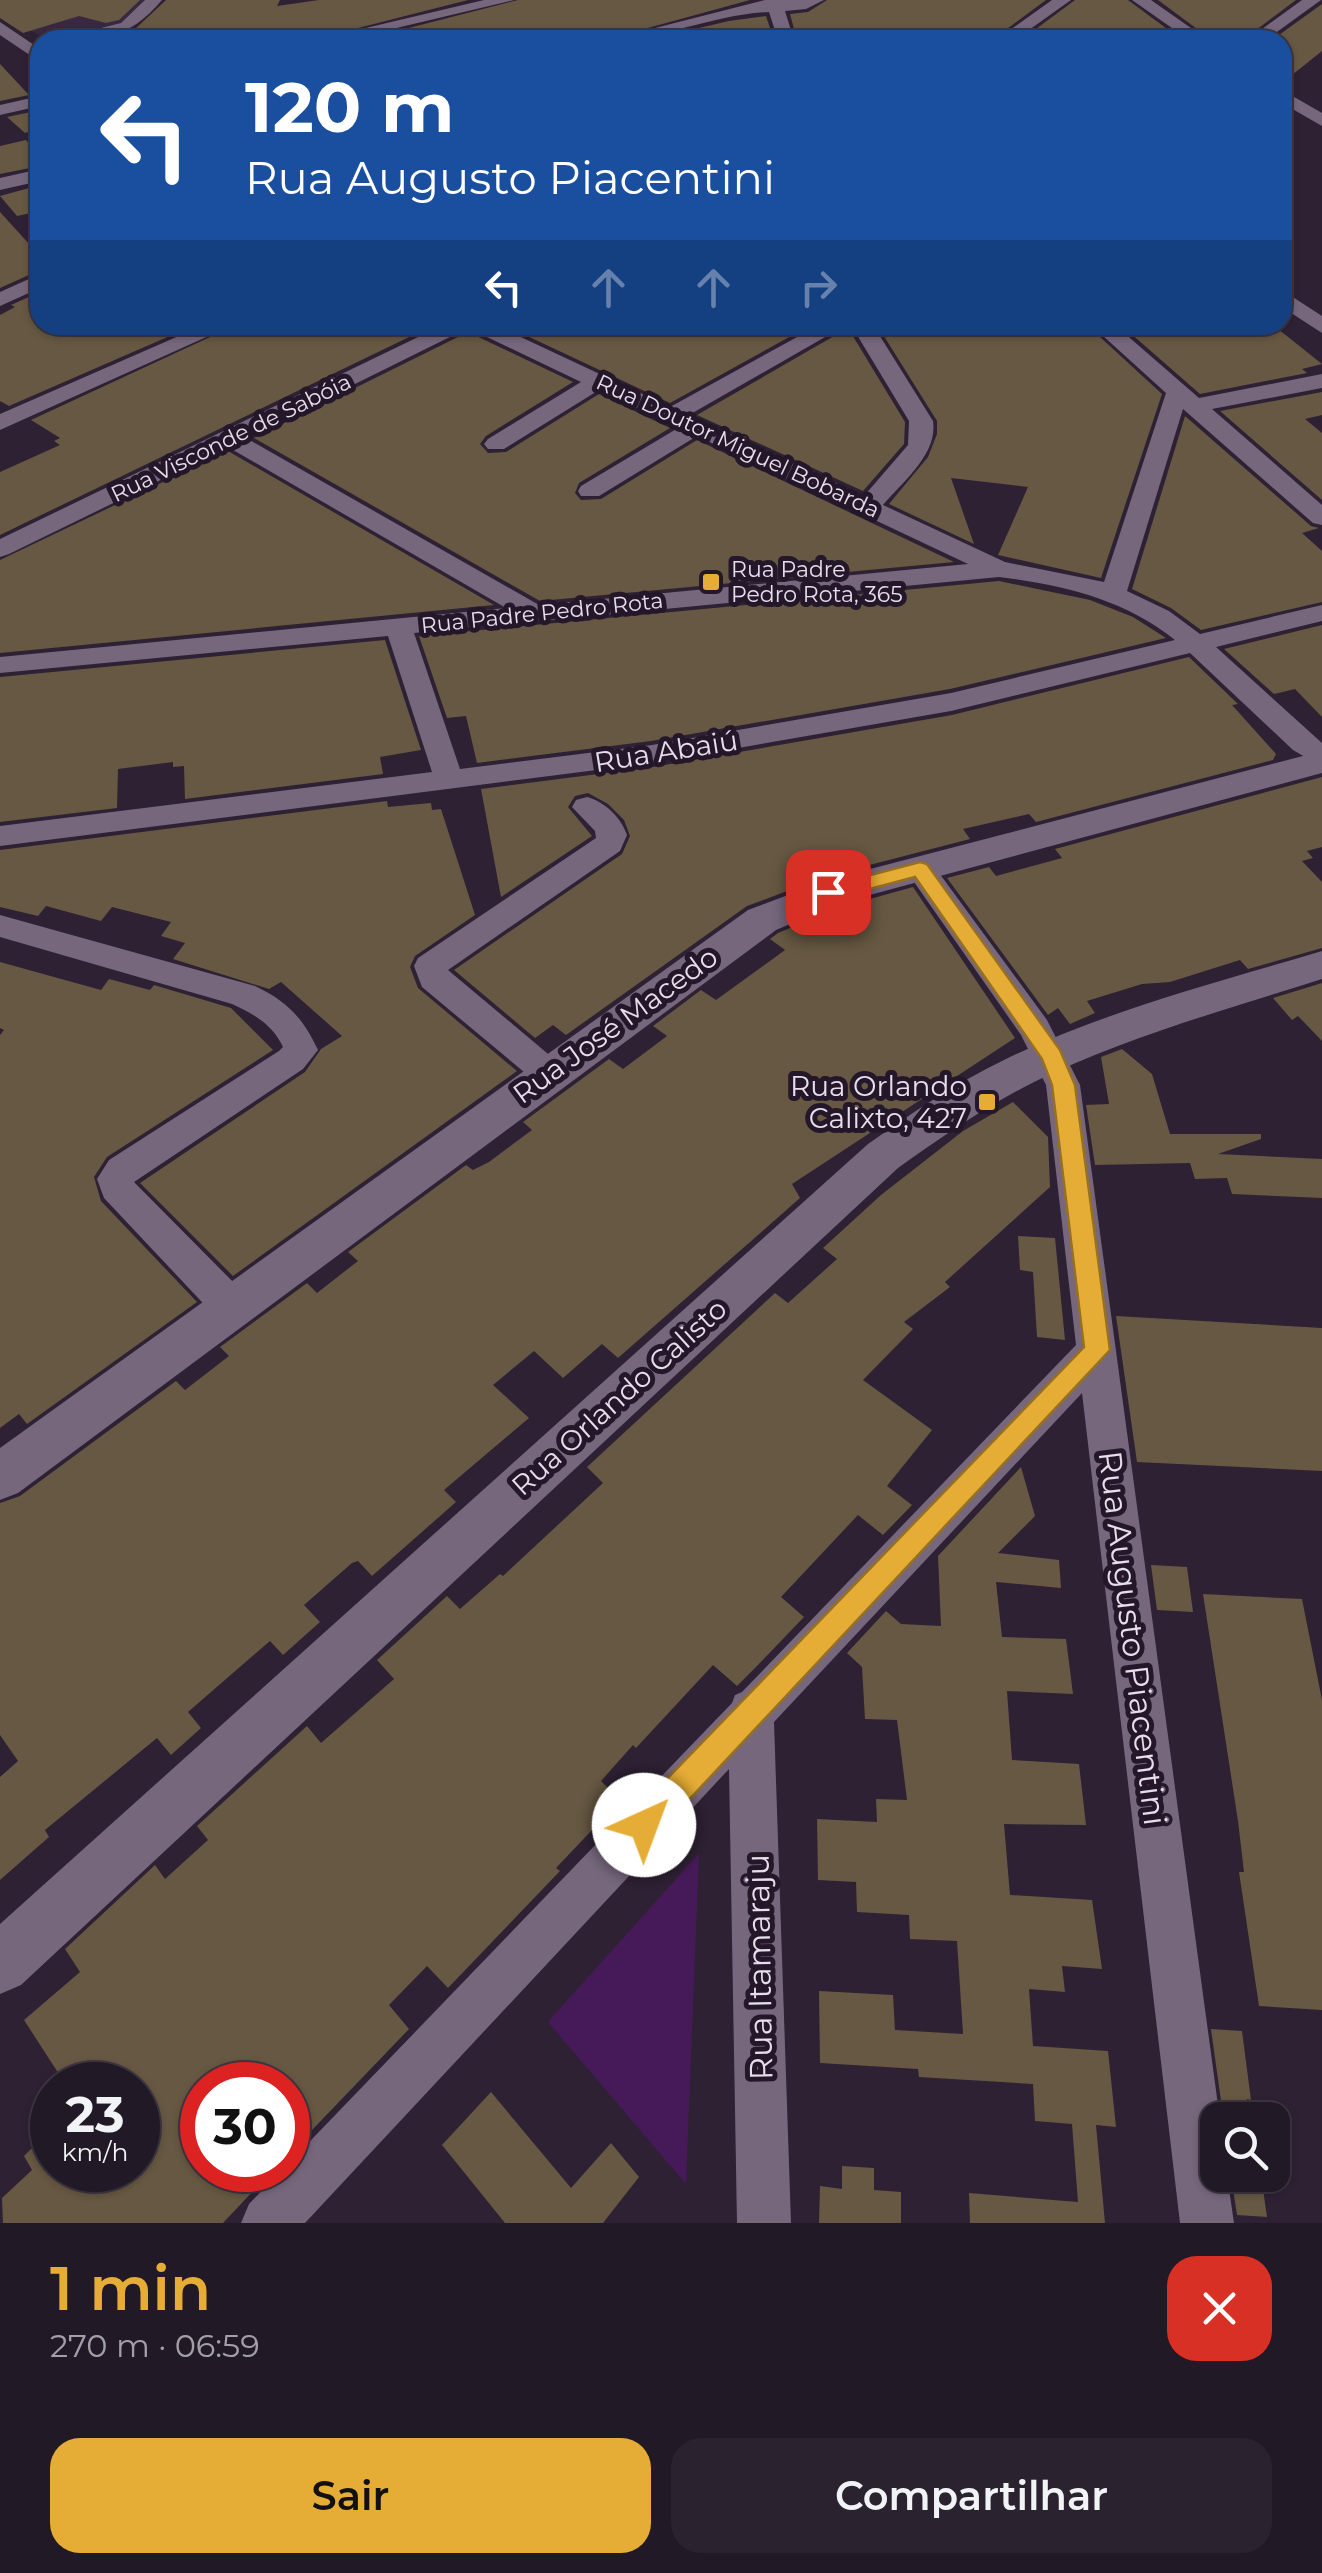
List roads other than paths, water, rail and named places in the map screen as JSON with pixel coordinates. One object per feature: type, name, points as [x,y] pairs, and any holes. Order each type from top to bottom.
[{"type":"street","points":[[112,30],[131,25],[154,0]]},
{"type":"street","points":[[369,30],[506,0]]},
{"type":"street","points":[[657,30],[773,3],[800,6],[816,0]]},
{"type":"street","points":[[1019,30],[1064,0]]},
{"type":"street","points":[[1140,0],[1185,30]]},
{"type":"street","points":[[1269,30],[1312,0]]},
{"type":"street","points":[[773,3],[782,30]]},
{"type":"street","points":[[0,27],[25,45]]},
{"type":"street","points":[[1292,102],[1322,122]]},
{"type":"street","points":[[0,110],[30,103]]},
{"type":"street","points":[[0,184],[30,177]]},
{"type":"street","points":[[0,276],[30,268]]},
{"type":"street","points":[[0,300],[30,285]]},
{"type":"street","points":[[1292,304],[1322,326]]},
{"type":"street","points":[[0,424],[200,335]]},
{"type":"street","name":"Rua Visconde de Sabóia","points":[[0,549],[440,335]]},
{"type":"street","name":"Rua Doutor Miguel Bobarda","points":[[499,335],[998,568]]},
{"type":"street","points":[[670,416],[817,335]]},
{"type":"street","points":[[868,335],[921,421],[923,435],[919,446],[868,507]]},
{"type":"street","points":[[1113,335],[1322,518]]},
{"type":"street","points":[[496,444],[598,381]]},
{"type":"street","points":[[1185,400],[1322,381]]},
{"type":"street","points":[[1113,594],[1185,400]]},
{"type":"street","points":[[590,490],[694,428]]},
{"type":"street","points":[[231,439],[534,614]]},
{"type":"street","name":"Rua Padre Pedro Rota","points":[[0,666],[998,568],[1113,594],[1150,611],[1194,642],[1279,725],[1322,760]]},
{"type":"street","name":"Rua Abaiú","points":[[0,836],[652,754],[896,712],[1322,612]]},
{"type":"street","points":[[399,628],[450,782]]},
{"type":"street","name":"Rua José Macedo","points":[[0,1477],[230,1305],[762,920],[828,892],[1322,760]]},
{"type":"street","points":[[548,1073],[434,980],[430,966],[609,844],[609,826],[586,807]]},
{"type":"street","name":"Rua Augusto Piacentini","points":[[920,869],[1052,1056],[1064,1085],[1207,2223]]},
{"type":"street","points":[[0,926],[228,989],[265,1005],[299,1039],[301,1050],[291,1060],[122,1170],[115,1179],[117,1188],[230,1305]]},
{"type":"street","name":"Rua Orlando Calisto","points":[[0,1964],[883,1156],[955,1106],[1052,1056],[1087,1041],[1322,966]]},
{"type":"street","points":[[268,2223],[1098,1350]]},
{"type":"street","name":"Rua Itamaraju","points":[[751,1712],[764,2223]]},
{"type":"place","name":"Rua Padre Pedro Rota, 365","points":[[711,582]]},
{"type":"place","name":"Rua Orlando Calixto, 427","points":[[987,1102]]}]
